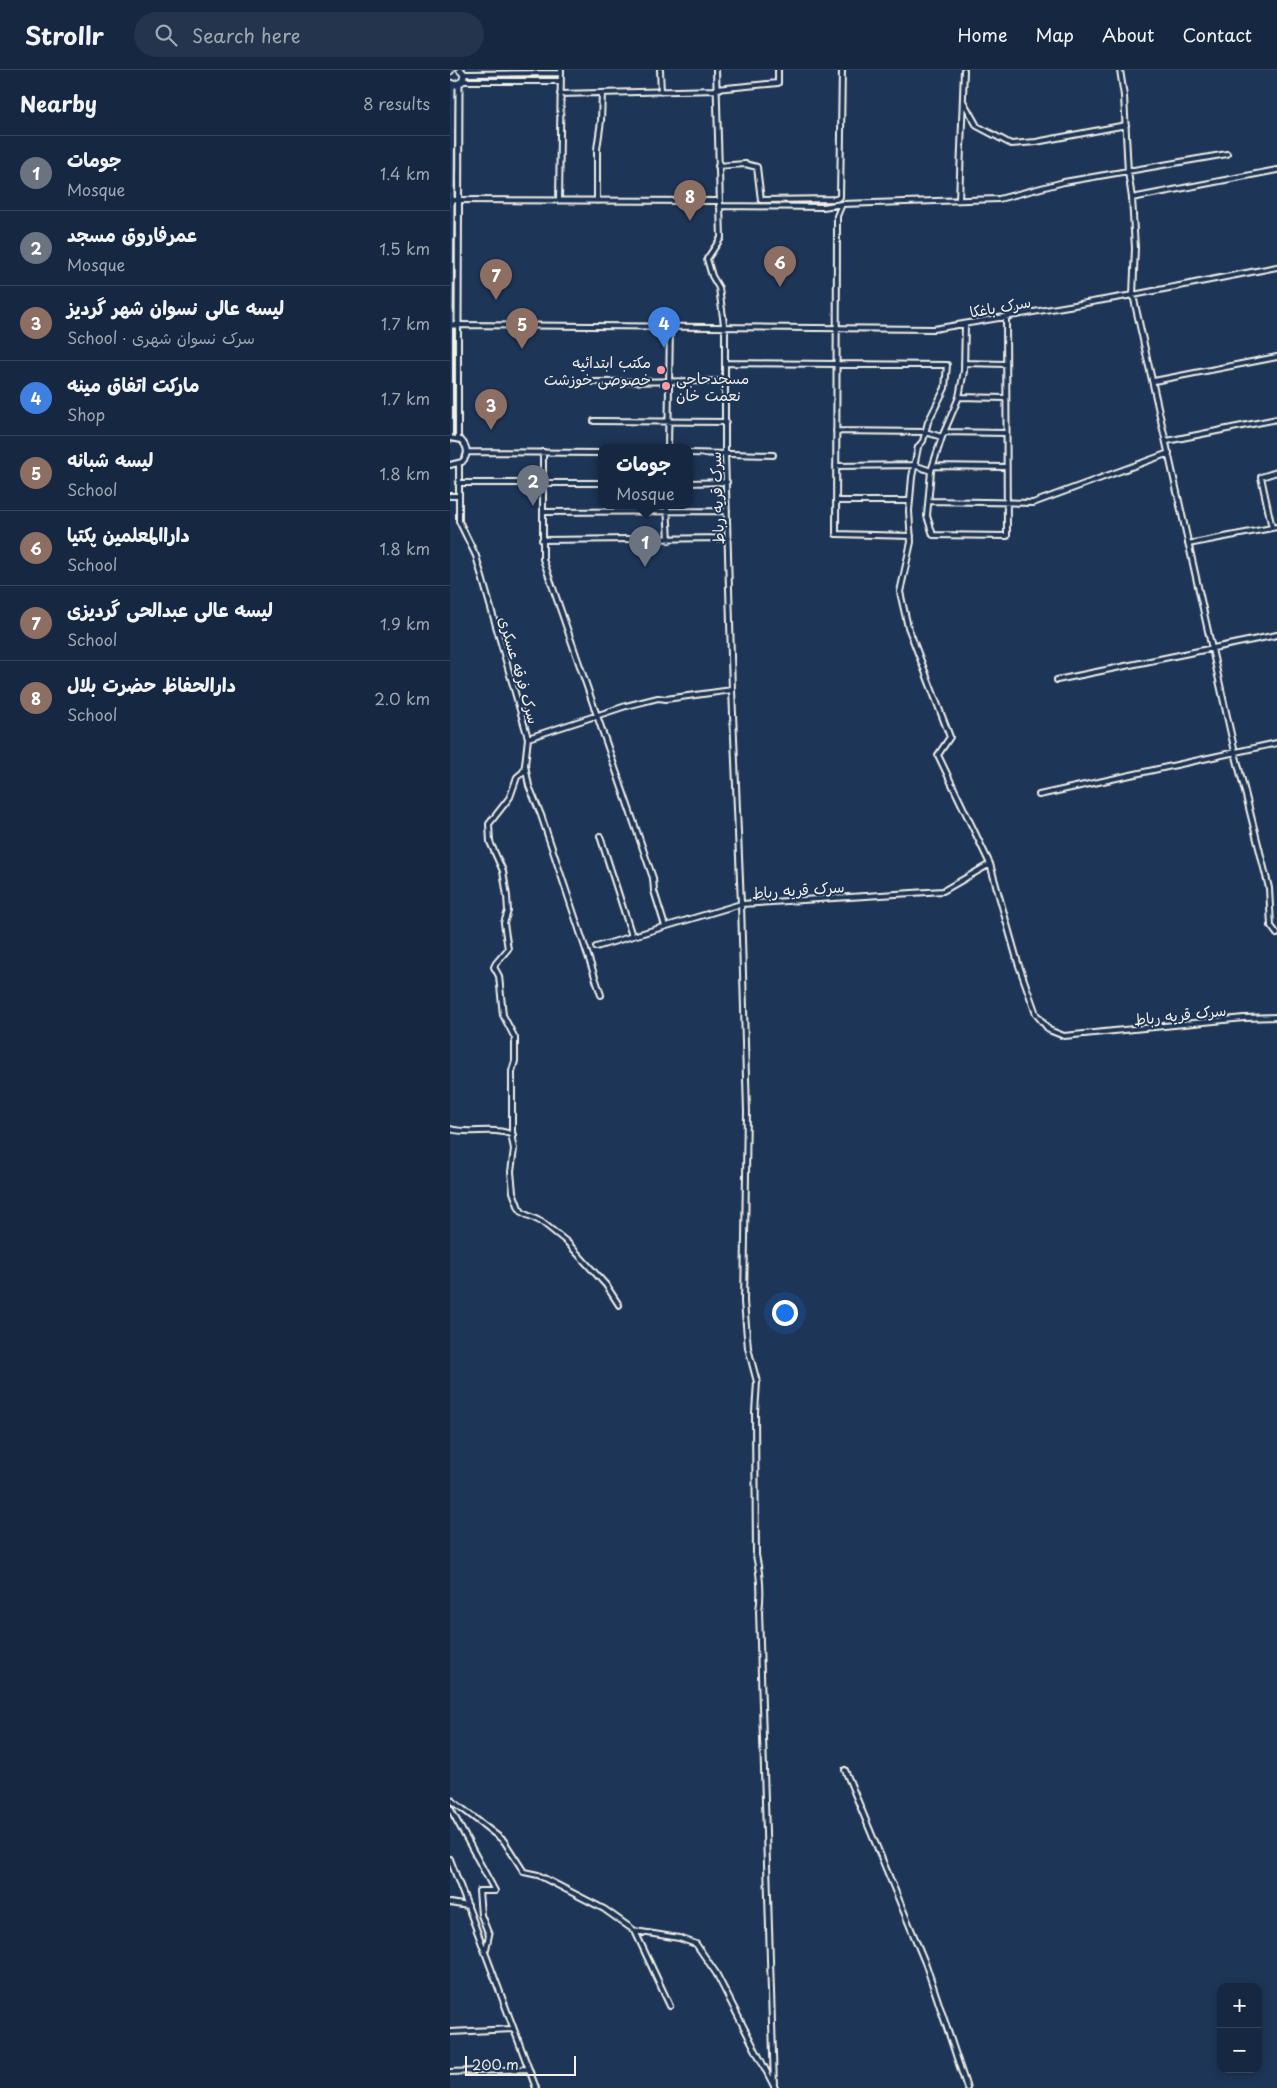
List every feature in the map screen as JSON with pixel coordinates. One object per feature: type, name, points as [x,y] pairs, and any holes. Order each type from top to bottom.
[{"type":"main road","points":[[458,80],[458,325],[450,325],[451,200],[458,80]]},
{"type":"street","points":[[660,70],[661,92]]},
{"type":"street","points":[[716,70],[719,206],[823,207],[842,204],[999,199],[1064,182],[1227,154]]},
{"type":"street","points":[[560,94],[716,90],[778,83],[778,70]]},
{"type":"street","points":[[718,166],[745,164],[757,167],[761,200],[840,197],[842,70]]},
{"type":"street","points":[[959,200],[964,70]]},
{"type":"street","points":[[1120,70],[1135,248],[1133,295],[1154,381],[1211,648],[1269,888],[1271,926],[1277,934]]},
{"type":"street","points":[[458,80],[560,72],[559,200]]},
{"type":"street","points":[[458,80],[560,81]]},
{"type":"street","points":[[597,200],[597,149],[602,93]]},
{"type":"street","points":[[963,101],[977,126],[1010,144],[1036,142],[1126,126]]},
{"type":"street","points":[[1132,198],[1277,170]]},
{"type":"street","points":[[451,200],[719,201]]},
{"type":"street","points":[[842,204],[837,216],[836,534],[911,536]]},
{"type":"street","name":"سرک قریه رباط","points":[[719,206],[720,238],[707,259],[712,276],[719,288],[726,363],[725,453],[740,904],[943,891],[990,864],[1018,963],[1036,1014],[1049,1030],[1064,1036],[1244,1018],[1277,1017]]},
{"type":"street","name":"سرک باغکا","points":[[458,325],[876,327],[934,329],[1133,295],[1277,267]]},
{"type":"street","points":[[965,324],[964,363],[959,397],[943,434],[931,471],[927,516],[932,535],[1007,536],[1006,317]]},
{"type":"street","points":[[450,325],[450,438],[458,438],[464,442],[467,452],[464,460],[459,464],[450,465]]},
{"type":"street","points":[[458,325],[458,438]]},
{"type":"street","points":[[668,444],[670,327]]},
{"type":"street","points":[[1154,381],[1277,357]]},
{"type":"street","points":[[726,363],[947,364],[945,388],[928,422],[923,440],[918,447],[914,465],[910,501],[911,542],[900,592],[908,627],[950,737],[938,755],[990,864]]},
{"type":"street","points":[[964,363],[1006,364]]},
{"type":"street","points":[[593,382],[726,381]]},
{"type":"street","points":[[959,397],[1006,398]]},
{"type":"street","points":[[1166,441],[1277,418]]},
{"type":"street","points":[[594,421],[726,422]]},
{"type":"street","points":[[836,432],[1006,434]]},
{"type":"street","points":[[467,452],[598,453]]},
{"type":"street","points":[[543,452],[542,540],[544,559],[653,878],[654,890],[665,926]]},
{"type":"street","points":[[693,453],[773,455]]},
{"type":"street","points":[[929,501],[1033,503],[1169,453]]},
{"type":"street","name":"سرک فرقه عسکری","points":[[459,464],[459,521],[476,556],[528,738],[526,765],[529,786],[541,815],[601,995]]},
{"type":"street","points":[[836,466],[914,465],[931,471]]},
{"type":"street","points":[[933,466],[1006,467]]},
{"type":"street","points":[[1188,544],[1275,527],[1261,477],[1277,472]]},
{"type":"street","points":[[693,483],[727,482]]},
{"type":"street","points":[[458,483],[598,483]]},
{"type":"street","points":[[450,496],[458,496]]},
{"type":"street","points":[[836,501],[910,501]]},
{"type":"street","points":[[543,512],[728,511]]},
{"type":"street","points":[[667,512],[669,540]]},
{"type":"street","points":[[542,540],[728,538]]},
{"type":"street","points":[[1057,680],[1277,635]]},
{"type":"street","points":[[528,738],[626,706],[658,698],[666,699],[732,690]]},
{"type":"street","points":[[1039,795],[1277,743]]},
{"type":"street","points":[[526,765],[523,772],[517,777],[510,798],[489,824],[490,842],[504,871],[508,911],[504,923],[508,949],[494,968],[499,976],[503,1015],[515,1038],[512,1071],[512,1139],[514,1149],[511,1172],[513,1192],[523,1213],[542,1222],[567,1242],[606,1285],[619,1304]]},
{"type":"street","points":[[600,836],[632,936]]},
{"type":"street","points":[[596,948],[740,904],[747,1112],[744,1302],[748,1348],[757,1382],[755,1412],[756,1555],[760,1572],[761,1597],[759,1612],[774,2087]]},
{"type":"street","points":[[450,1129],[472,1132],[503,1130],[513,1134]]},
{"type":"street","points":[[845,1770],[926,1965],[967,2088]]},
{"type":"street","points":[[450,1799],[504,1841],[524,1872],[538,1875],[604,1909],[635,1931],[679,1938],[696,1944],[716,1973],[774,2087]]},
{"type":"street","points":[[450,1808],[495,1891],[479,1891],[481,1915],[489,1935],[486,1951]]},
{"type":"street","points":[[450,1861],[486,1951],[536,2088]]},
{"type":"street","points":[[450,1903],[468,1906]]},
{"type":"street","points":[[635,1931],[670,2006]]},
{"type":"street","points":[[450,2032],[513,2029]]},
{"type":"street","points":[[450,2072],[529,2069]]},
{"type":"place","name":"دارالحفاظ حضرت بلال","points":[[690,221]]},
{"type":"place","name":"داراالمعلمین پکتیا","points":[[780,287]]},
{"type":"place","name":"لیسه عالی عبدالحی گردیزی","points":[[496,300]]},
{"type":"place","name":"مارکت اتفاق مینه","points":[[664,348]]},
{"type":"place","name":"لیسه شبانه","points":[[522,349]]},
{"type":"place","name":"مکتب ابتدائیه خصوصی خوزشت","points":[[661,370]]},
{"type":"place","name":"مسجدحاجی نعمت خان","points":[[666,386]]},
{"type":"place","name":"لیسه عالی نسوان شهر گردیز","points":[[491,430]]},
{"type":"place","name":"عمرفاروق مسجد","points":[[533,506]]},
{"type":"place","name":"جومات","points":[[645,567]]}]
